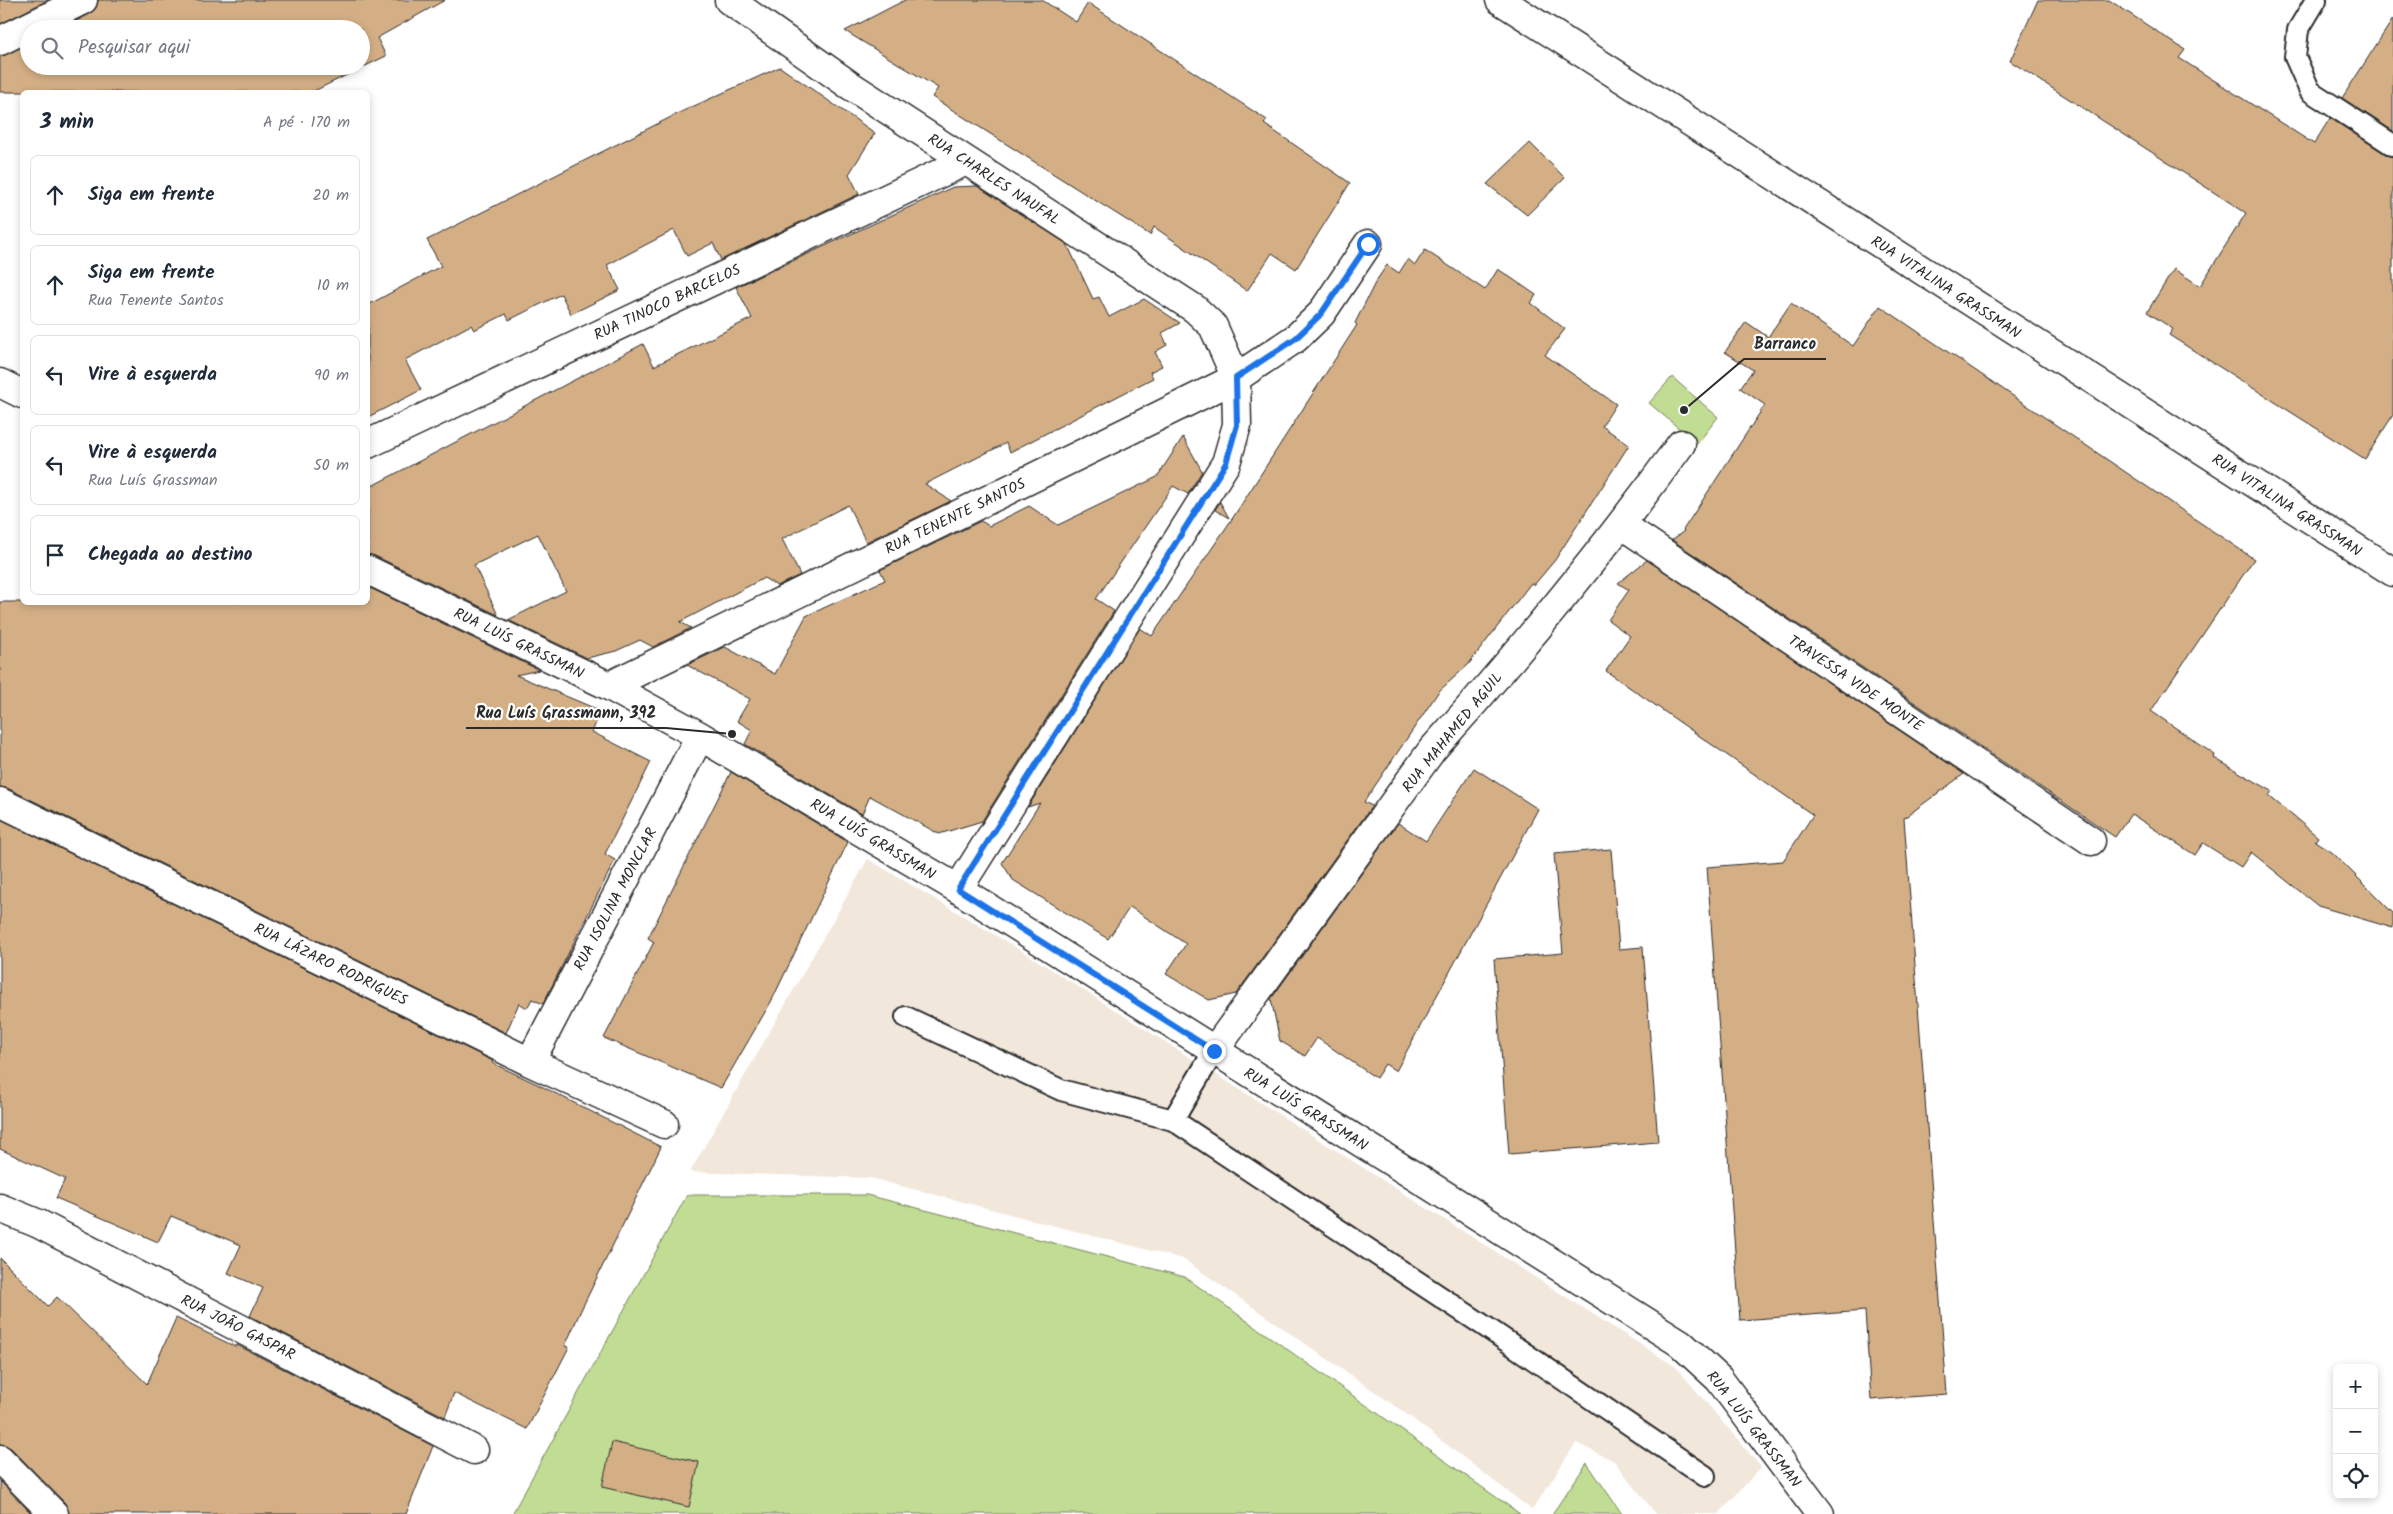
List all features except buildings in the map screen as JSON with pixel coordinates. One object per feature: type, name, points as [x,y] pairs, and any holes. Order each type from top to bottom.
[{"type":"street","points":[[43,20],[83,0]]},
{"type":"street","name":"RUA CHARLES NAUFAL","points":[[729,0],[848,84],[1195,309],[1212,326],[1236,378]]},
{"type":"street","name":"RUA VITALINA GRASSMAN","points":[[1500,0],[2393,572]]},
{"type":"street","points":[[0,41],[20,31]]},
{"type":"street","name":"RUA TINOCO BARCELOS","points":[[370,443],[966,161]]},
{"type":"street","name":"RUA TENENTE SANTOS","points":[[609,686],[1236,378],[1296,338],[1321,314],[1368,244]]},
{"type":"street","points":[[958,889],[1226,463],[1237,425],[1236,378]]},
{"type":"street","points":[[0,382],[20,393]]},
{"type":"street","name":"RUA MAHAMED AGUIL","points":[[1214,1051],[1432,750],[1473,705],[1622,525],[1681,444]]},
{"type":"street","name":"TRAVESSA VIDE MONTE","points":[[1622,525],[2091,841]]},
{"type":"street","name":"RUA LUÍS GRASSMAN","points":[[370,571],[609,686],[700,736],[958,889],[1680,1343],[1719,1380],[1820,1514]]},
{"type":"street","name":"RUA ISOLINA MONCLAR","points":[[530,1062],[700,736]]},
{"type":"street","name":"RUA LÁZARO RODRIGUES","points":[[0,802],[530,1062],[664,1124]]},
{"type":"street","name":"RUA JOÃO GASPAR","points":[[0,1208],[39,1224],[474,1450]]},
{"type":"street","points":[[0,1459],[54,1514]]},
{"type":"lane","points":[[2316,0],[2298,30],[2295,57],[2310,91],[2393,145]]},
{"type":"lane","points":[[906,1017],[1060,1090],[1173,1120],[1475,1320],[1705,1476]]},
{"type":"lane","points":[[1173,1120],[1214,1051]]},
{"type":"shaded area","points":[[868,859],[1027,954],[1676,1367],[1761,1467],[1719,1514],[1656,1514],[1614,1461],[1576,1443],[1532,1510],[1401,1410],[1183,1259],[870,1178],[690,1172]]},
{"type":"green space","points":[[1672,377],[1718,417],[1697,444],[1649,403]]},
{"type":"green space","points":[[687,1195],[867,1195],[1185,1277],[1520,1514],[512,1514]]},
{"type":"green space","points":[[1587,1463],[1622,1514],[1552,1514]]},
{"type":"place","name":"Barranco","points":[[1684,410]]},
{"type":"place","name":"Rua Luís Grassmann, 392","points":[[732,734]]},
{"type":"route","points":[[1214,1051],[958,889],[1226,463],[1237,425],[1236,378],[1296,338],[1321,314],[1368,244]]}]
